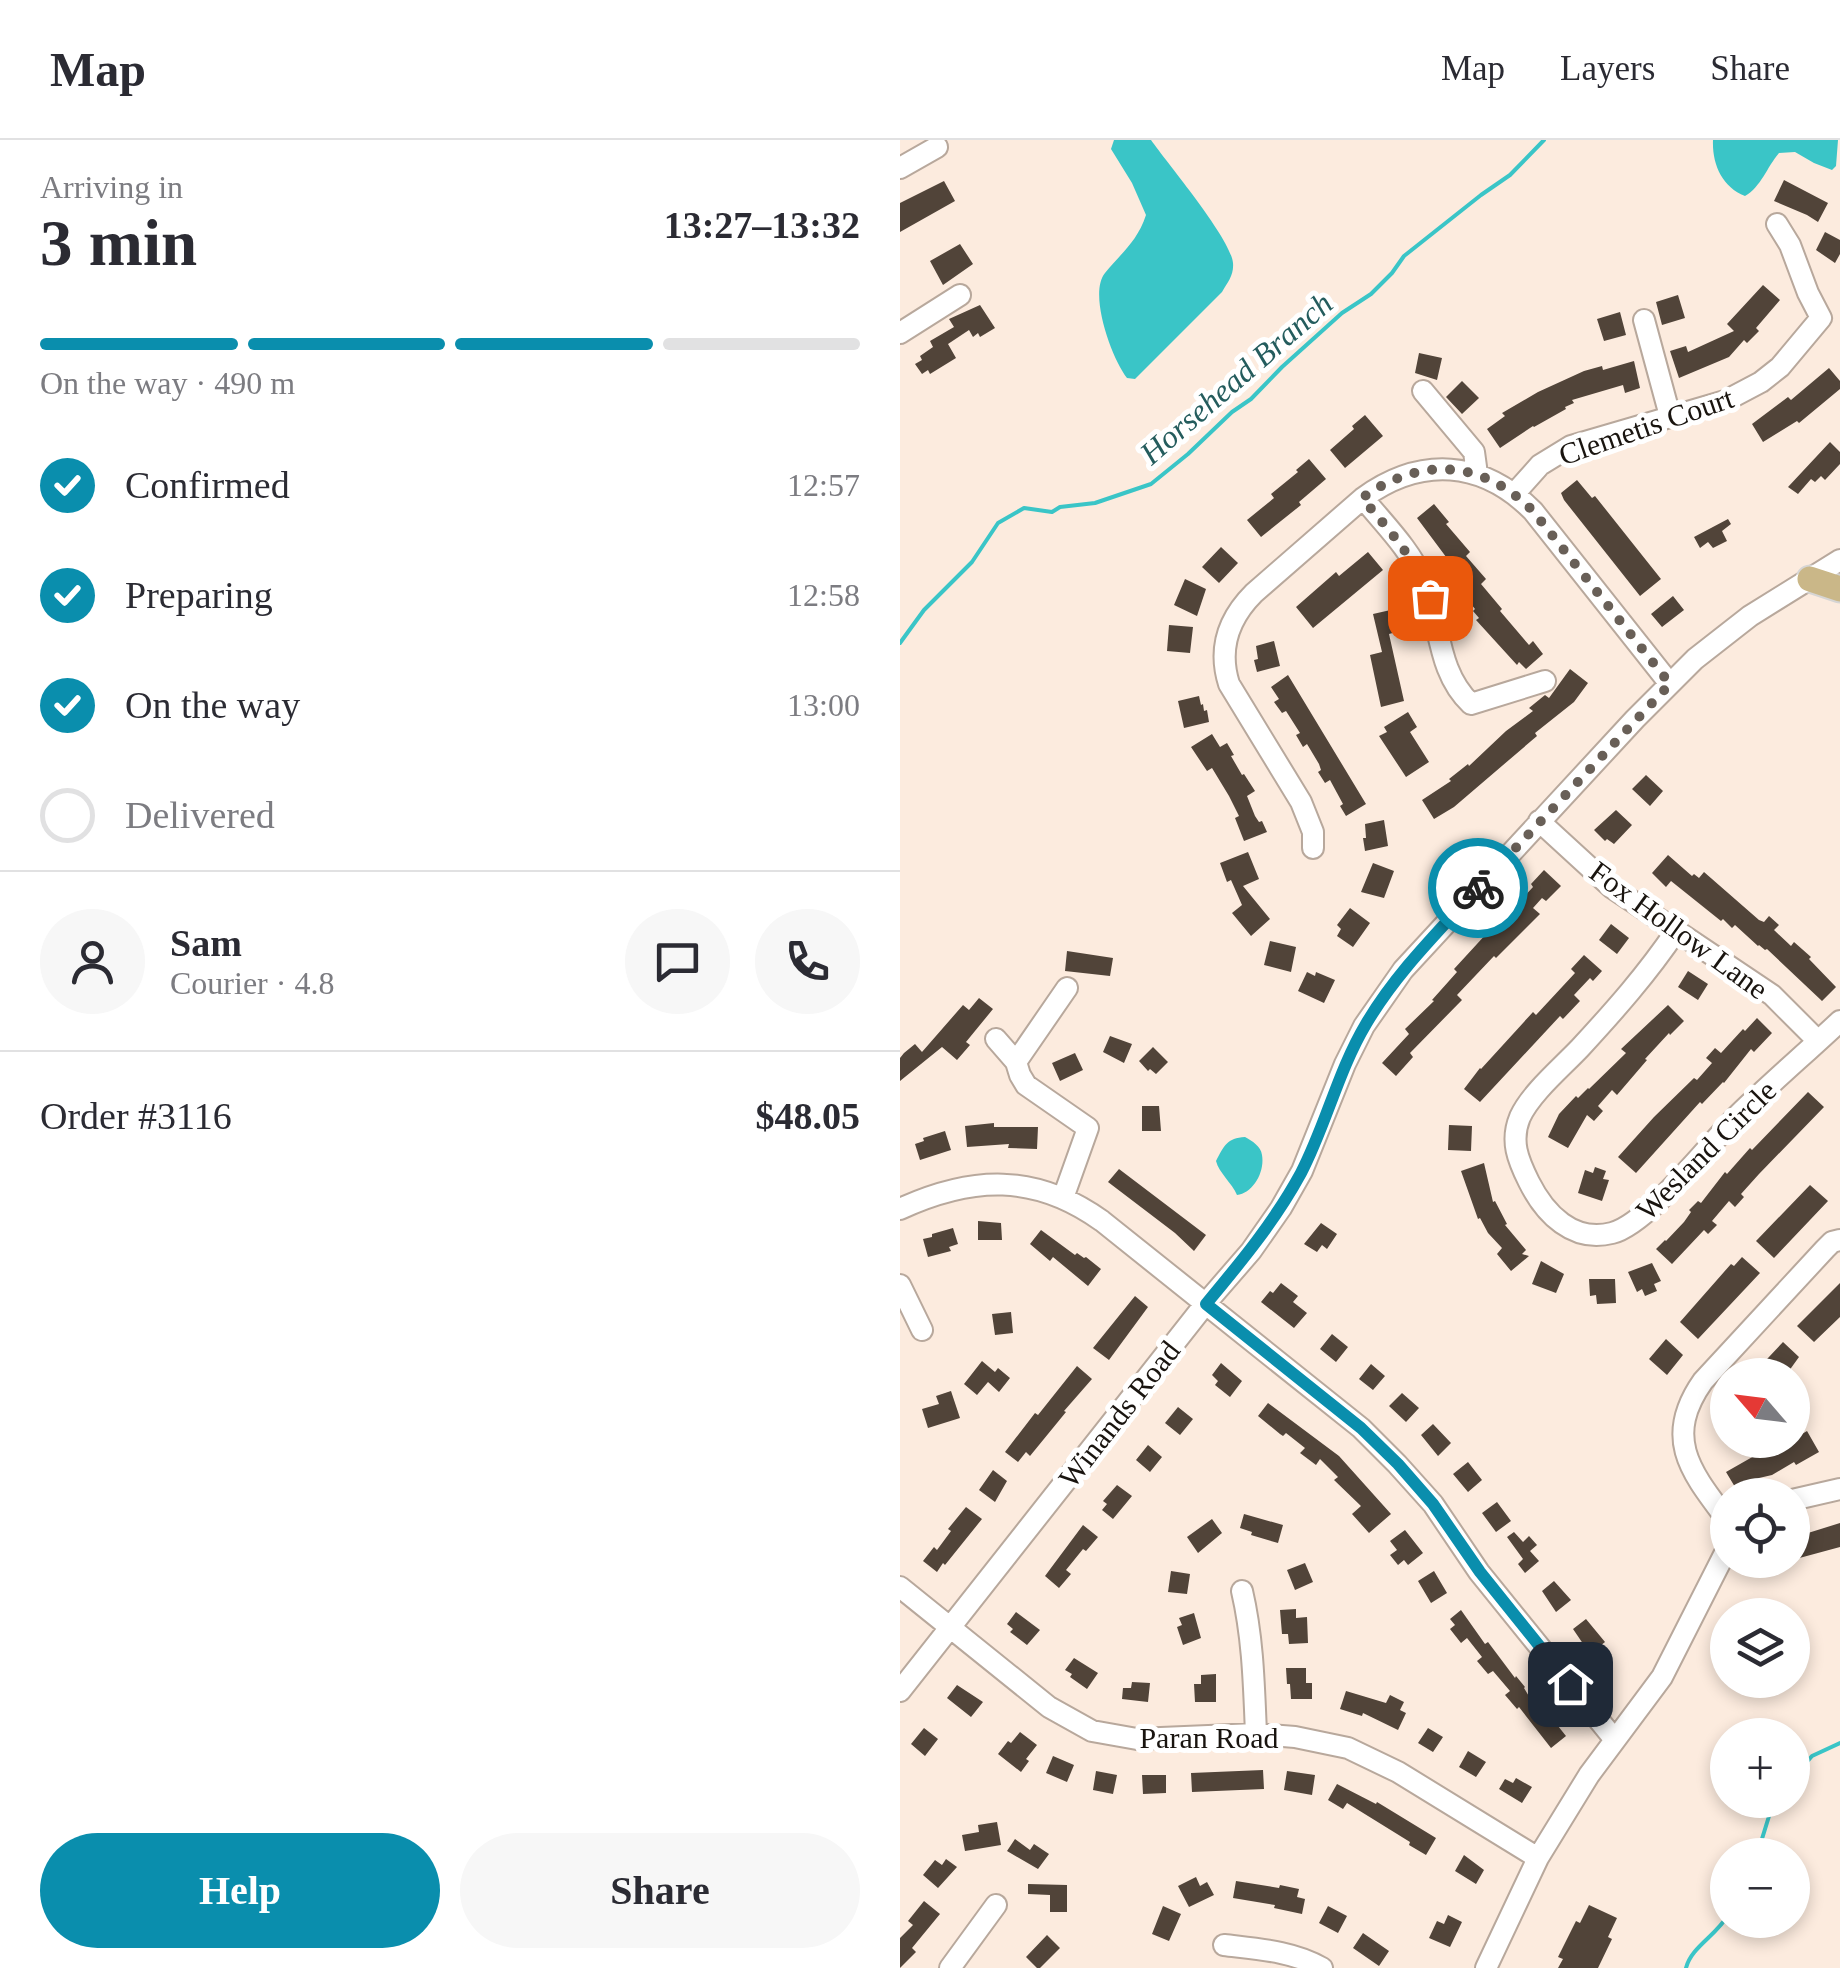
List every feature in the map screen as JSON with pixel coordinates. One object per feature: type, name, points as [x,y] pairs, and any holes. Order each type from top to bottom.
[{"type":"main road","points":[[1810,579],[1840,589]]},
{"type":"street","points":[[900,168],[937,146]]},
{"type":"street","name":"Clemetis Court","points":[[1515,494],[1540,465],[1571,446],[1725,401],[1762,382],[1788,359],[1821,318],[1785,234],[1777,224]]},
{"type":"street","points":[[900,333],[960,295]]},
{"type":"street","points":[[1644,320],[1670,416]]},
{"type":"street","points":[[1423,391],[1474,452],[1477,474]]},
{"type":"street","points":[[1313,848],[1309,818],[1301,802],[1229,684],[1224,650],[1227,632],[1242,605],[1382,484],[1417,471],[1439,468],[1477,474],[1515,494],[1533,511],[1670,684]]},
{"type":"street","points":[[1362,498],[1405,550],[1423,579],[1447,670],[1459,692],[1471,704],[1545,681]]},
{"type":"street","name":"Winands Road","points":[[900,1691],[1251,1251],[1281,1208],[1302,1171],[1345,1064],[1402,970],[1670,684],[1726,633],[1840,560]]},
{"type":"street","name":"Fox Hollow Lane","points":[[1539,821],[1611,887],[1772,995],[1818,1042]]},
{"type":"street","name":"Wesland Circle","points":[[1676,930],[1634,990],[1531,1100],[1518,1123],[1515,1148],[1519,1162],[1546,1211],[1561,1225],[1595,1234],[1611,1234],[1631,1226],[1738,1115],[1840,1020]]},
{"type":"street","points":[[1016,1062],[1068,988]]},
{"type":"street","points":[[996,1039],[1016,1062],[1026,1085],[1088,1128],[1063,1198]]},
{"type":"street","points":[[900,1209],[936,1194],[990,1183],[1016,1185],[1063,1198],[1102,1221],[1361,1428],[1398,1464],[1614,1740]]},
{"type":"street","points":[[1710,1498],[1696,1479],[1684,1451],[1693,1396],[1824,1249],[1840,1240]]},
{"type":"street","points":[[900,1285],[922,1330]]},
{"type":"street","points":[[1810,1496],[1840,1489]]},
{"type":"street","points":[[1486,1968],[1538,1858],[1571,1802],[1662,1677],[1713,1578]]},
{"type":"street","name":"Paran Road","points":[[900,1587],[1049,1708],[1092,1731],[1137,1739],[1256,1734],[1322,1741],[1374,1759],[1538,1858]]},
{"type":"street","points":[[1242,1590],[1252,1649],[1256,1734]]},
{"type":"street","points":[[950,1968],[996,1906]]},
{"type":"street","points":[[1224,1945],[1290,1954],[1322,1968]]},
{"type":"water","points":[[1114,140],[1151,140],[1211,220],[1233,263],[1232,275],[1222,292],[1135,379],[1127,378],[1115,357],[1099,296],[1105,273],[1134,240],[1146,215],[1111,149]]},
{"type":"water","points":[[1713,140],[1838,140],[1836,166],[1832,170],[1795,152],[1779,153],[1760,182],[1745,196],[1730,187],[1720,174]]},
{"type":"water","points":[[1245,1137],[1260,1149],[1262,1168],[1253,1186],[1237,1195],[1216,1161],[1227,1144]]},
{"type":"building","points":[[1784,180],[1828,203],[1818,222],[1774,201]]},
{"type":"building","points":[[944,181],[955,201],[900,232],[900,203]]},
{"type":"building","points":[[1825,232],[1840,240],[1835,263],[1816,250]]},
{"type":"building","points":[[960,244],[973,264],[943,285],[930,261]]},
{"type":"building","points":[[1763,285],[1780,300],[1756,328],[1759,331],[1747,343],[1744,340],[1729,357],[1679,378],[1670,351],[1686,346],[1688,352],[1734,331],[1727,324]]},
{"type":"building","points":[[1678,295],[1685,318],[1662,325],[1656,302]]},
{"type":"building","points":[[980,305],[995,328],[980,337],[978,333],[973,337],[969,330],[948,344],[956,358],[930,374],[928,370],[922,374],[915,364],[933,347],[930,341],[954,327],[949,319]]},
{"type":"building","points":[[1620,312],[1626,335],[1604,341],[1597,319]]},
{"type":"building","points":[[1419,353],[1442,358],[1437,380],[1415,373]]},
{"type":"building","points":[[1634,361],[1640,388],[1625,393],[1623,385],[1572,400],[1574,403],[1566,409],[1500,448],[1487,429],[1505,416],[1502,413],[1538,392],[1584,371]]},
{"type":"building","points":[[1829,368],[1840,381],[1840,389],[1799,423],[1763,442],[1752,424],[1788,397],[1791,400]]},
{"type":"building","points":[[1462,381],[1479,398],[1462,414],[1446,397]]},
{"type":"building","points":[[1365,415],[1383,436],[1345,468],[1330,450]]},
{"type":"building","points":[[1830,442],[1840,452],[1840,464],[1825,480],[1821,476],[1815,482],[1811,479],[1798,494],[1788,487]]},
{"type":"building","points":[[1309,459],[1326,479],[1261,537],[1247,520],[1274,498],[1271,494]]},
{"type":"building","points":[[1577,480],[1592,498],[1595,496],[1661,579],[1640,596],[1564,500],[1561,493]]},
{"type":"building","points":[[1434,504],[1470,552],[1466,556],[1486,579],[1481,584],[1500,611],[1529,645],[1533,641],[1543,654],[1526,669],[1519,662],[1517,665],[1476,620],[1479,618],[1475,609],[1460,590],[1463,588],[1457,581],[1461,577],[1417,518]]},
{"type":"building","points":[[1728,519],[1731,524],[1722,531],[1727,541],[1713,548],[1708,542],[1700,548],[1694,537]]},
{"type":"building","points":[[1221,547],[1238,563],[1219,583],[1202,567]]},
{"type":"building","points":[[1368,552],[1383,570],[1313,628],[1296,607],[1336,572],[1339,576]]},
{"type":"building","points":[[1185,579],[1206,589],[1197,616],[1174,605]]},
{"type":"building","points":[[1673,596],[1684,610],[1662,627],[1651,614]]},
{"type":"building","points":[[1395,609],[1400,631],[1389,634],[1404,701],[1381,707],[1370,655],[1382,652],[1373,614]]},
{"type":"building","points":[[1169,625],[1193,627],[1190,653],[1167,651]]},
{"type":"building","points":[[1274,641],[1280,666],[1257,672],[1256,646]]},
{"type":"building","points":[[1570,669],[1588,683],[1574,702],[1454,807],[1434,819],[1422,800],[1469,766],[1533,711],[1529,708],[1545,695],[1549,698]]},
{"type":"building","points":[[1288,675],[1366,804],[1346,816],[1330,780],[1325,783],[1307,744],[1303,747],[1296,735],[1300,733],[1286,711],[1282,713],[1274,702],[1279,699],[1271,687]]},
{"type":"building","points":[[1199,696],[1209,722],[1184,728],[1178,701]]},
{"type":"building","points":[[1408,712],[1417,727],[1410,732],[1429,762],[1406,777],[1379,736],[1387,732],[1384,727]]},
{"type":"building","points":[[1212,734],[1220,747],[1227,743],[1242,775],[1255,791],[1247,796],[1267,832],[1244,841],[1235,818],[1239,816],[1229,796],[1212,768],[1207,771],[1191,747]]},
{"type":"building","points":[[1646,775],[1663,791],[1650,806],[1632,789]]},
{"type":"building","points":[[1616,810],[1632,825],[1614,844],[1594,830]]},
{"type":"building","points":[[1384,820],[1388,846],[1365,851],[1365,824]]},
{"type":"building","points":[[1248,852],[1259,879],[1243,886],[1270,919],[1251,936],[1232,913],[1242,905],[1220,863]]},
{"type":"building","points":[[1668,855],[1692,876],[1699,878],[1704,872],[1759,920],[1764,922],[1769,916],[1779,925],[1774,930],[1811,957],[1836,987],[1822,1001],[1735,925],[1732,928],[1721,921],[1671,881],[1666,887],[1652,873]]},
{"type":"building","points":[[1373,863],[1394,871],[1384,898],[1361,892]]},
{"type":"building","points":[[1544,870],[1561,886],[1546,901],[1542,898],[1533,908],[1540,914],[1457,995],[1462,1000],[1410,1053],[1413,1057],[1396,1076],[1382,1063],[1409,1034],[1405,1029],[1434,1001],[1457,972],[1454,969],[1533,887],[1531,884]]},
{"type":"building","points":[[1350,908],[1370,923],[1353,947],[1337,936],[1341,929],[1337,925]]},
{"type":"building","points":[[1611,924],[1629,938],[1617,954],[1599,940]]},
{"type":"building","points":[[1270,941],[1296,947],[1291,972],[1264,965]]},
{"type":"building","points":[[1067,951],[1113,958],[1110,976],[1065,971]]},
{"type":"building","points":[[1584,955],[1602,971],[1574,995],[1580,1001],[1563,1019],[1560,1016],[1480,1102],[1464,1089],[1533,1012],[1536,1015],[1575,973],[1571,969]]},
{"type":"building","points":[[1688,971],[1708,984],[1698,1000],[1678,987]]},
{"type":"building","points":[[1307,972],[1335,980],[1324,1003],[1298,991]]},
{"type":"building","points":[[979,998],[993,1009],[966,1042],[970,1045],[957,1060],[942,1047],[900,1081],[900,1058],[904,1053],[915,1044],[922,1052],[963,1005],[969,1010]]},
{"type":"building","points":[[1668,1005],[1684,1021],[1645,1059],[1617,1095],[1612,1090],[1598,1106],[1603,1111],[1594,1121],[1587,1115],[1568,1148],[1548,1137],[1559,1114],[1626,1053],[1621,1049]]},
{"type":"building","points":[[1757,1018],[1772,1033],[1754,1052],[1751,1049],[1724,1083],[1700,1102],[1636,1173],[1618,1157],[1694,1078],[1697,1080],[1712,1063],[1706,1058],[1715,1048],[1721,1053]]},
{"type":"building","points":[[1110,1036],[1132,1044],[1124,1063],[1103,1052]]},
{"type":"building","points":[[1153,1047],[1168,1062],[1156,1074],[1139,1061]]},
{"type":"building","points":[[1075,1053],[1083,1070],[1060,1081],[1052,1063]]},
{"type":"building","points":[[1808,1092],[1824,1107],[1741,1194],[1744,1197],[1735,1207],[1729,1201],[1712,1221],[1717,1225],[1708,1234],[1704,1230],[1672,1264],[1656,1249],[1725,1172]]},
{"type":"building","points":[[1142,1106],[1159,1106],[1161,1131],[1142,1131]]},
{"type":"building","points":[[994,1123],[994,1127],[1038,1127],[1037,1149],[1008,1148],[1009,1144],[967,1147],[965,1126]]},
{"type":"building","points":[[1449,1125],[1472,1126],[1471,1151],[1448,1150]]},
{"type":"building","points":[[945,1131],[951,1150],[920,1160],[915,1144]]},
{"type":"building","points":[[1484,1163],[1493,1202],[1505,1225],[1526,1250],[1522,1254],[1529,1256],[1511,1271],[1497,1254],[1502,1248],[1478,1219],[1461,1171]]},
{"type":"building","points":[[1595,1167],[1606,1171],[1603,1179],[1609,1180],[1602,1201],[1578,1193],[1585,1170],[1593,1173]]},
{"type":"building","points":[[1119,1169],[1206,1235],[1194,1251],[1108,1182]]},
{"type":"building","points":[[1810,1185],[1828,1201],[1774,1258],[1756,1241]]},
{"type":"building","points":[[978,1221],[1001,1223],[1002,1240],[978,1240]]},
{"type":"building","points":[[1321,1223],[1337,1234],[1327,1249],[1322,1245],[1317,1252],[1304,1244]]},
{"type":"building","points":[[953,1228],[958,1244],[949,1247],[951,1251],[928,1257],[923,1239]]},
{"type":"building","points":[[1041,1230],[1101,1269],[1088,1286],[1030,1244]]},
{"type":"building","points":[[1742,1257],[1760,1273],[1698,1339],[1680,1322],[1731,1264],[1734,1266]]},
{"type":"building","points":[[1541,1261],[1564,1274],[1556,1293],[1532,1284]]},
{"type":"building","points":[[1652,1263],[1661,1281],[1654,1284],[1657,1291],[1645,1296],[1642,1289],[1637,1292],[1628,1272]]},
{"type":"building","points":[[1589,1279],[1615,1279],[1616,1303],[1597,1304],[1596,1295],[1590,1296]]},
{"type":"building","points":[[1281,1283],[1298,1296],[1293,1302],[1307,1313],[1294,1328],[1261,1302]]},
{"type":"building","points":[[1840,1283],[1840,1317],[1814,1342],[1797,1326]]},
{"type":"building","points":[[1135,1296],[1148,1307],[1109,1360],[1093,1348]]},
{"type":"building","points":[[1011,1312],[1013,1333],[995,1335],[992,1314]]},
{"type":"building","points":[[1332,1334],[1348,1347],[1336,1362],[1320,1349]]},
{"type":"building","points":[[1666,1339],[1683,1355],[1667,1375],[1649,1359]]},
{"type":"building","points":[[1783,1342],[1799,1357],[1798,1358],[1768,1358]]},
{"type":"building","points":[[982,1361],[1010,1378],[999,1392],[988,1382],[977,1395],[964,1384]]},
{"type":"building","points":[[1221,1363],[1242,1381],[1230,1397],[1215,1385],[1218,1381],[1212,1375]]},
{"type":"building","points":[[1371,1364],[1385,1376],[1373,1390],[1359,1379]]},
{"type":"building","points":[[1077,1366],[1092,1379],[1030,1456],[1026,1452],[1018,1462],[1005,1452]]},
{"type":"building","points":[[951,1391],[960,1418],[928,1428],[922,1409],[939,1404],[936,1396]]},
{"type":"building","points":[[1402,1393],[1419,1408],[1406,1422],[1389,1406]]},
{"type":"building","points":[[1268,1403],[1339,1456],[1391,1514],[1369,1533],[1352,1514],[1361,1506],[1334,1480],[1338,1477],[1320,1459],[1316,1465],[1300,1453],[1305,1448],[1258,1416]]},
{"type":"building","points":[[1178,1407],[1193,1419],[1180,1435],[1165,1423]]},
{"type":"building","points":[[1433,1424],[1451,1443],[1438,1456],[1421,1435]]},
{"type":"building","points":[[1810,1436],[1819,1452],[1810,1457]]},
{"type":"building","points":[[1148,1445],[1162,1457],[1150,1472],[1136,1460]]},
{"type":"building","points":[[1750,1458],[1808,1458],[1759,1478],[1730,1478],[1726,1472]]},
{"type":"building","points":[[1468,1462],[1482,1480],[1468,1492],[1453,1474]]},
{"type":"building","points":[[993,1470],[1007,1481],[995,1502],[979,1490]]},
{"type":"building","points":[[1117,1485],[1132,1496],[1113,1519],[1102,1510],[1107,1504],[1103,1501]]},
{"type":"building","points":[[1497,1502],[1511,1521],[1496,1532],[1482,1513]]},
{"type":"building","points":[[966,1507],[982,1519],[937,1572],[923,1561],[934,1547],[937,1550]]},
{"type":"building","points":[[1244,1514],[1283,1525],[1278,1543],[1240,1528]]},
{"type":"building","points":[[1212,1519],[1222,1533],[1198,1553],[1187,1537]]},
{"type":"building","points":[[1840,1523],[1840,1547],[1810,1555],[1810,1532]]},
{"type":"building","points":[[1083,1525],[1098,1537],[1066,1570],[1071,1574],[1059,1588],[1045,1576]]},
{"type":"building","points":[[1405,1530],[1423,1553],[1408,1565],[1404,1560],[1398,1565],[1390,1555],[1397,1550],[1390,1541]]},
{"type":"building","points":[[1514,1532],[1523,1542],[1529,1536],[1537,1545],[1530,1551],[1539,1561],[1525,1573],[1518,1564],[1523,1559],[1507,1537]]},
{"type":"building","points":[[1305,1563],[1313,1582],[1295,1590],[1287,1570]]},
{"type":"building","points":[[1171,1571],[1190,1574],[1187,1594],[1168,1592]]},
{"type":"building","points":[[1434,1571],[1447,1593],[1431,1603],[1418,1581]]},
{"type":"building","points":[[1554,1581],[1571,1600],[1556,1612],[1542,1591]]},
{"type":"building","points":[[1296,1609],[1296,1618],[1307,1617],[1308,1643],[1289,1644],[1288,1634],[1282,1634],[1280,1610]]},
{"type":"building","points":[[1461,1610],[1547,1719],[1550,1716],[1566,1736],[1551,1748],[1505,1695],[1510,1691],[1493,1671],[1488,1674],[1477,1661],[1482,1657],[1467,1638],[1461,1643],[1450,1629],[1455,1625],[1450,1619]]},
{"type":"building","points":[[1016,1612],[1040,1630],[1027,1645],[1010,1632],[1013,1629],[1007,1624]]},
{"type":"building","points":[[1194,1613],[1201,1638],[1183,1645],[1177,1627],[1182,1625],[1179,1618]]},
{"type":"building","points":[[1586,1619],[1605,1642],[1590,1654],[1573,1629]]},
{"type":"building","points":[[1074,1658],[1098,1673],[1087,1689],[1065,1670]]},
{"type":"building","points":[[1286,1668],[1306,1668],[1306,1683],[1312,1683],[1312,1699],[1291,1699]]},
{"type":"building","points":[[1216,1674],[1216,1702],[1195,1702],[1194,1684],[1201,1684],[1201,1675]]},
{"type":"building","points":[[1132,1682],[1150,1683],[1148,1702],[1122,1699],[1123,1688],[1131,1688]]},
{"type":"building","points":[[957,1685],[983,1702],[971,1717],[947,1698]]},
{"type":"building","points":[[1346,1691],[1386,1703],[1390,1695],[1404,1702],[1400,1710],[1406,1713],[1398,1730],[1363,1713],[1362,1716],[1340,1709]]},
{"type":"building","points":[[924,1728],[938,1739],[925,1756],[911,1744]]},
{"type":"building","points":[[1428,1728],[1443,1737],[1433,1752],[1418,1743]]},
{"type":"building","points":[[1020,1732],[1037,1745],[1021,1772],[998,1754]]},
{"type":"building","points":[[1468,1751],[1486,1762],[1476,1777],[1459,1767]]},
{"type":"building","points":[[1053,1756],[1074,1765],[1067,1782],[1046,1773]]},
{"type":"building","points":[[1263,1770],[1264,1789],[1192,1792],[1191,1773]]},
{"type":"building","points":[[1096,1771],[1117,1775],[1113,1794],[1093,1790]]},
{"type":"building","points":[[1287,1771],[1315,1775],[1312,1795],[1284,1790]]},
{"type":"building","points":[[1142,1775],[1166,1775],[1166,1793],[1143,1794]]},
{"type":"building","points":[[1516,1778],[1532,1787],[1522,1803],[1499,1789],[1505,1779],[1513,1783]]},
{"type":"building","points":[[1337,1784],[1377,1802],[1436,1838],[1426,1855],[1347,1803],[1343,1809],[1328,1800]]},
{"type":"building","points":[[997,1822],[1001,1845],[965,1851],[962,1835],[979,1832],[978,1825]]},
{"type":"building","points":[[1015,1839],[1030,1850],[1034,1844],[1049,1854],[1038,1869],[1007,1851]]},
{"type":"building","points":[[1464,1855],[1484,1870],[1476,1884],[1455,1871]]},
{"type":"building","points":[[946,1859],[957,1867],[938,1888],[923,1875],[935,1860],[942,1865]]},
{"type":"building","points":[[1196,1877],[1200,1886],[1207,1882],[1214,1895],[1189,1907],[1178,1886]]},
{"type":"building","points":[[1236,1881],[1299,1889],[1297,1897],[1305,1899],[1302,1914],[1233,1898]]},
{"type":"building","points":[[1028,1884],[1067,1885],[1067,1912],[1050,1912],[1050,1895],[1028,1894]]},
{"type":"building","points":[[924,1901],[940,1914],[912,1948],[916,1952],[900,1968],[900,1938],[913,1925],[908,1921]]},
{"type":"building","points":[[1589,1905],[1617,1918],[1598,1968],[1558,1968],[1563,1959],[1558,1957]]},
{"type":"building","points":[[1163,1906],[1181,1914],[1169,1941],[1152,1934]]},
{"type":"building","points":[[1328,1906],[1347,1916],[1338,1933],[1319,1923]]},
{"type":"building","points":[[1448,1915],[1462,1922],[1450,1947],[1429,1938],[1437,1921],[1444,1924]]},
{"type":"building","points":[[1363,1933],[1389,1951],[1379,1966],[1353,1948]]},
{"type":"building","points":[[1047,1935],[1060,1948],[1037,1968],[1026,1957]]},
{"type":"waterway","name":"Horsehead Branch","points":[[900,643],[924,610],[972,562],[998,523],[1024,508],[1052,512],[1060,507],[1095,503],[1151,484],[1251,399],[1342,313],[1371,294],[1404,256],[1510,175],[1544,140]]},
{"type":"waterway","points":[[1810,1758],[1840,1743]]},
{"type":"waterway","points":[[1762,1838],[1768,1818]]},
{"type":"waterway","points":[[1686,1968],[1693,1954],[1710,1937]]},
{"type":"way so far","points":[[1430,598],[1405,550],[1362,498],[1382,484],[1417,471],[1439,468],[1477,474],[1515,494],[1533,511],[1670,684],[1478,888]]},
{"type":"route","points":[[1478,888],[1383,996],[1345,1064],[1302,1171],[1281,1208],[1206,1304],[1361,1428],[1398,1464],[1570,1684]]}]
